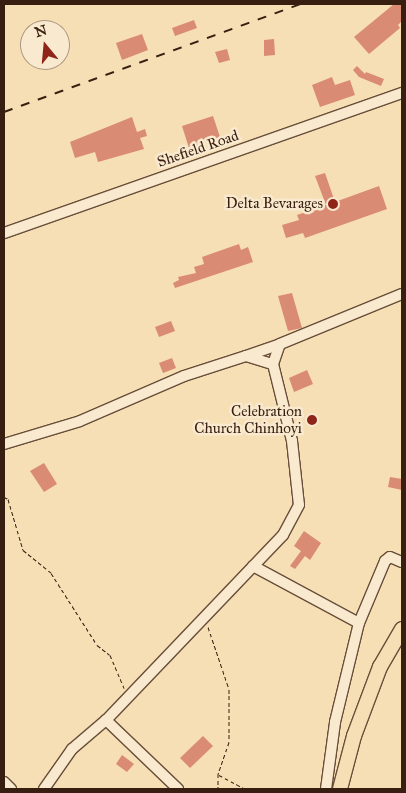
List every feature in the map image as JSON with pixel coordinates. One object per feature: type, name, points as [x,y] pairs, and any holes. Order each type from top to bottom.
[{"type":"main road","points":[[340,789],[354,736],[380,667],[402,629]]},
{"type":"street","name":"Shefield Road","points":[[4,233],[402,93]]},
{"type":"street","points":[[4,444],[80,422],[184,376],[280,344],[402,294]]},
{"type":"street","points":[[44,789],[72,749],[106,720],[283,535],[299,505],[292,441],[273,364],[280,344]]},
{"type":"street","points":[[246,356],[273,364]]},
{"type":"street","points":[[326,789],[335,722],[359,623],[385,561],[390,557],[402,562]]},
{"type":"street","points":[[253,566],[359,623]]},
{"type":"street","points":[[106,720],[178,789]]},
{"type":"street","points":[[4,782],[11,789]]},
{"type":"path","points":[[4,497],[8,499],[23,550],[51,573],[97,645],[110,655],[120,682],[129,694]]},
{"type":"path","points":[[209,611],[208,627],[229,689],[229,742],[218,774],[218,789]]},
{"type":"path","points":[[218,774],[245,789]]},
{"type":"building","points":[[394,4],[402,4],[402,21],[398,25],[400,28],[369,54],[354,37]]},
{"type":"building","points":[[194,20],[197,28],[175,36],[172,28]]},
{"type":"building","points":[[142,34],[148,50],[122,60],[116,43]]},
{"type":"building","points":[[274,39],[275,55],[264,56],[264,40]]},
{"type":"building","points":[[227,49],[230,60],[219,63],[215,52]]},
{"type":"building","points":[[357,66],[365,74],[366,72],[384,79],[381,86],[359,77],[353,70]]},
{"type":"building","points":[[332,77],[335,85],[350,80],[355,95],[320,107],[312,85]]},
{"type":"building","points":[[213,116],[220,137],[189,148],[182,126]]},
{"type":"building","points":[[132,117],[137,132],[145,129],[147,136],[140,138],[144,149],[98,162],[95,152],[75,158],[70,142]]},
{"type":"building","points":[[325,173],[335,202],[379,186],[387,209],[305,238],[303,233],[286,238],[282,225],[299,220],[297,215],[326,205],[315,176]]},
{"type":"building","points":[[239,244],[241,250],[248,247],[253,262],[175,288],[173,283],[179,280],[178,277],[196,273],[194,267],[204,264],[202,257]]},
{"type":"building","points":[[292,293],[302,328],[288,331],[278,296]]},
{"type":"building","points":[[171,321],[175,331],[159,337],[155,327]]},
{"type":"building","points":[[172,358],[176,368],[163,373],[159,363]]},
{"type":"building","points":[[307,370],[313,384],[294,392],[289,378]]},
{"type":"building","points":[[44,463],[57,484],[44,492],[30,471]]},
{"type":"building","points":[[390,477],[402,479],[402,490],[388,487]]},
{"type":"building","points":[[304,531],[321,543],[310,560],[305,556],[295,569],[290,566],[301,551],[294,546]]},
{"type":"building","points":[[203,736],[213,746],[190,768],[180,758]]},
{"type":"building","points":[[122,755],[134,764],[127,772],[116,764]]},
{"type":"railway","points":[[4,112],[301,4]]},
{"type":"place","name":"Delta Bevarages","points":[[333,204]]},
{"type":"place","name":"Celebration Church Chinhoyi","points":[[312,420]]}]
